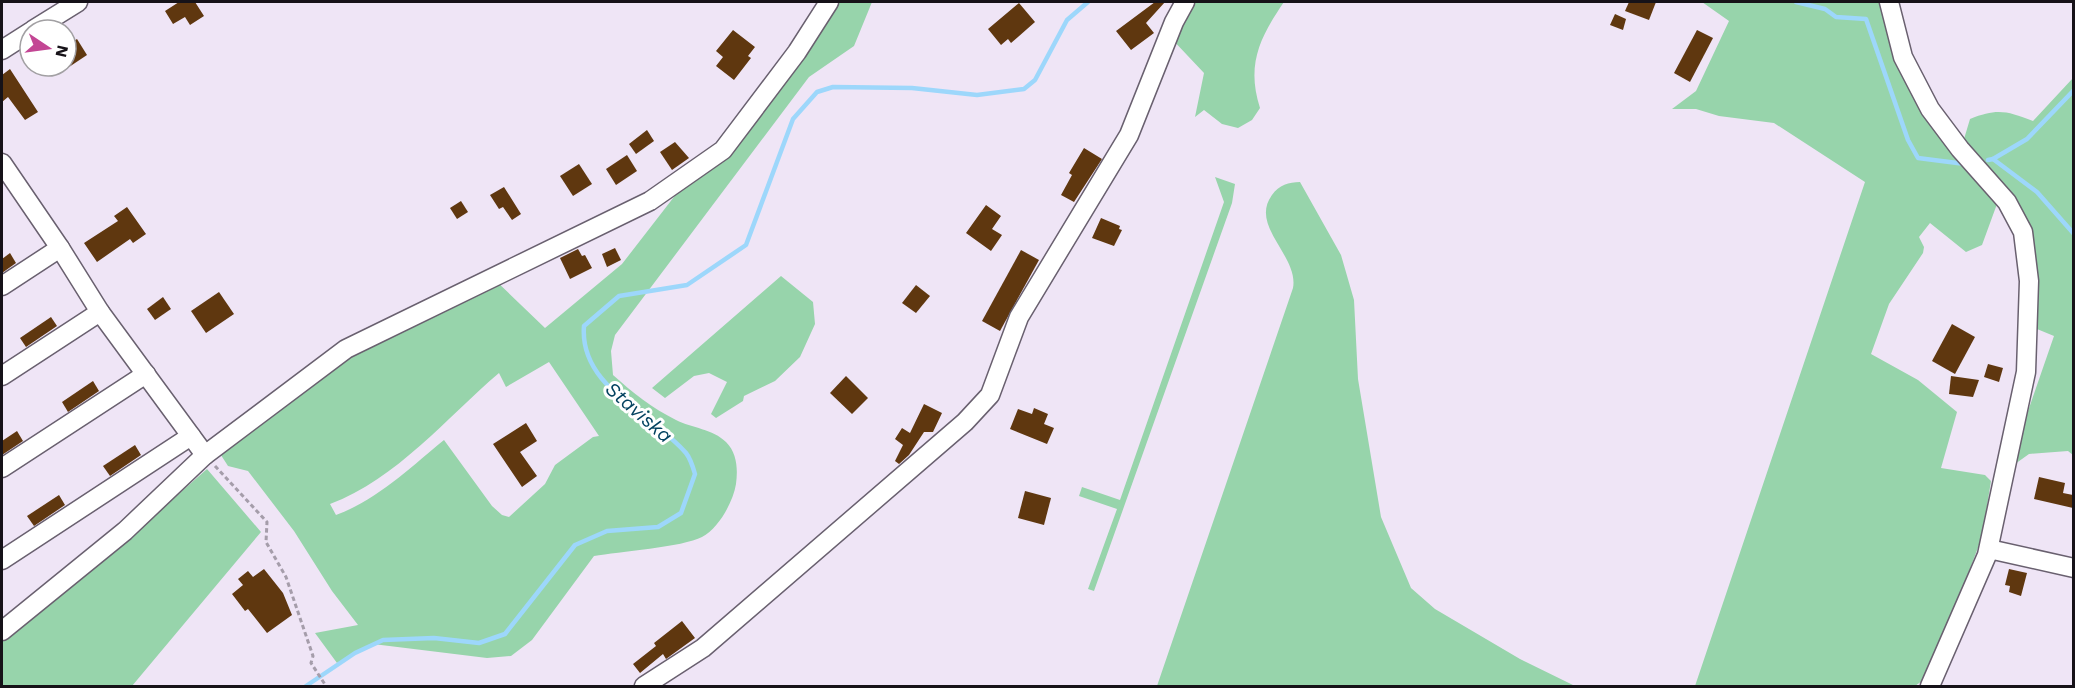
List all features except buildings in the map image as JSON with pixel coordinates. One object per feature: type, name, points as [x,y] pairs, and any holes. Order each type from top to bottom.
[{"type":"street","points":[[53,18],[78,2]]},
{"type":"street","points":[[644,687],[703,648],[965,422],[990,395],[1019,317],[1129,135],[1174,22],[1185,2]]},
{"type":"street","points":[[1889,2],[1903,57],[1930,109],[1960,149],[2007,202],[2023,232],[2029,281],[2026,372],[1989,549],[1930,687]]},
{"type":"street","points":[[2,631],[126,531],[205,455],[346,349],[650,201],[723,150],[797,52],[826,3]]},
{"type":"street","points":[[2,50],[18,40]]},
{"type":"street","points":[[2,163],[9,188],[60,248],[100,312],[205,455]]},
{"type":"street","points":[[2,286],[60,248]]},
{"type":"street","points":[[2,376],[100,312]]},
{"type":"street","points":[[2,468],[146,374]]},
{"type":"street","points":[[2,560],[192,436]]},
{"type":"street","points":[[1989,549],[2073,568]]},
{"type":"path","points":[[205,455],[267,522],[266,542],[286,577],[313,656],[311,663],[326,687]]},
{"type":"green space","points":[[825,2],[872,2],[854,46],[809,77],[615,335],[611,351],[613,375],[659,410],[682,423],[715,434],[730,446],[737,467],[736,484],[732,499],[719,521],[708,533],[693,541],[594,556],[532,640],[511,656],[487,658],[373,644],[337,663],[315,633],[358,625],[332,591],[294,531],[248,471],[228,466],[219,452],[362,346],[494,279],[545,328],[622,264]],"holes":[[[549,362],[599,436],[593,437],[555,465],[545,484],[509,517],[502,515],[492,506],[444,440],[366,501],[336,515],[330,504],[354,493],[399,463],[499,373],[506,387]]]},
{"type":"green space","points":[[1194,2],[1284,2],[1262,40],[1255,65],[1254,78],[1260,108],[1252,120],[1238,128],[1222,124],[1204,110],[1195,117],[1204,73],[1170,37]]},
{"type":"green space","points":[[1702,2],[1882,2],[1900,59],[1997,204],[1982,245],[1966,252],[1930,223],[1919,237],[1924,247],[1923,253],[1889,304],[1871,354],[1918,380],[1957,412],[1941,468],[1985,475],[1991,481],[1982,537],[1933,660],[1922,681],[1915,686],[1695,686],[1865,182],[1774,123],[1719,116],[1696,109],[1672,109],[1696,91],[1729,21]]},
{"type":"green space","points":[[2073,78],[2073,455],[2068,451],[2029,454],[2008,469],[2054,336],[2037,329],[2032,302],[2031,260],[1964,139],[1970,119],[1988,113],[2009,113],[2033,121]]},
{"type":"green space","points":[[1215,177],[1235,184],[1232,203],[1094,591],[1088,589],[1117,509],[1079,496],[1082,487],[1120,500],[1224,202]]},
{"type":"green space","points":[[1300,182],[1341,255],[1354,300],[1358,379],[1381,517],[1411,588],[1435,609],[1520,659],[1575,686],[1157,686],[1293,288],[1293,276],[1289,264],[1266,218],[1267,207],[1272,195],[1281,186]]},
{"type":"green space","points":[[781,276],[813,302],[815,324],[800,357],[775,381],[744,396],[743,401],[716,418],[711,414],[727,382],[709,373],[694,376],[665,398],[652,388]]},
{"type":"green space","points":[[207,469],[261,532],[132,686],[2,686],[2,639],[131,536]]},
{"type":"waterway","name":"Staviska","points":[[306,686],[355,653],[383,640],[434,638],[479,643],[505,634],[575,545],[607,531],[658,527],[681,513],[695,474],[689,457],[672,439],[605,382],[593,366],[586,347],[584,326],[619,296],[687,285],[746,245],[793,119],[817,92],[833,87],[912,88],[977,95],[1024,89],[1035,80],[1067,20],[1088,2]]},
{"type":"waterway","points":[[1796,2],[1825,9],[1836,17],[1866,19],[1908,140],[1918,158],[1965,164]]},
{"type":"waterway","points":[[1993,159],[2027,139],[2074,90]]},
{"type":"waterway","points":[[1988,160],[1993,159],[2037,192],[2074,234]]}]
